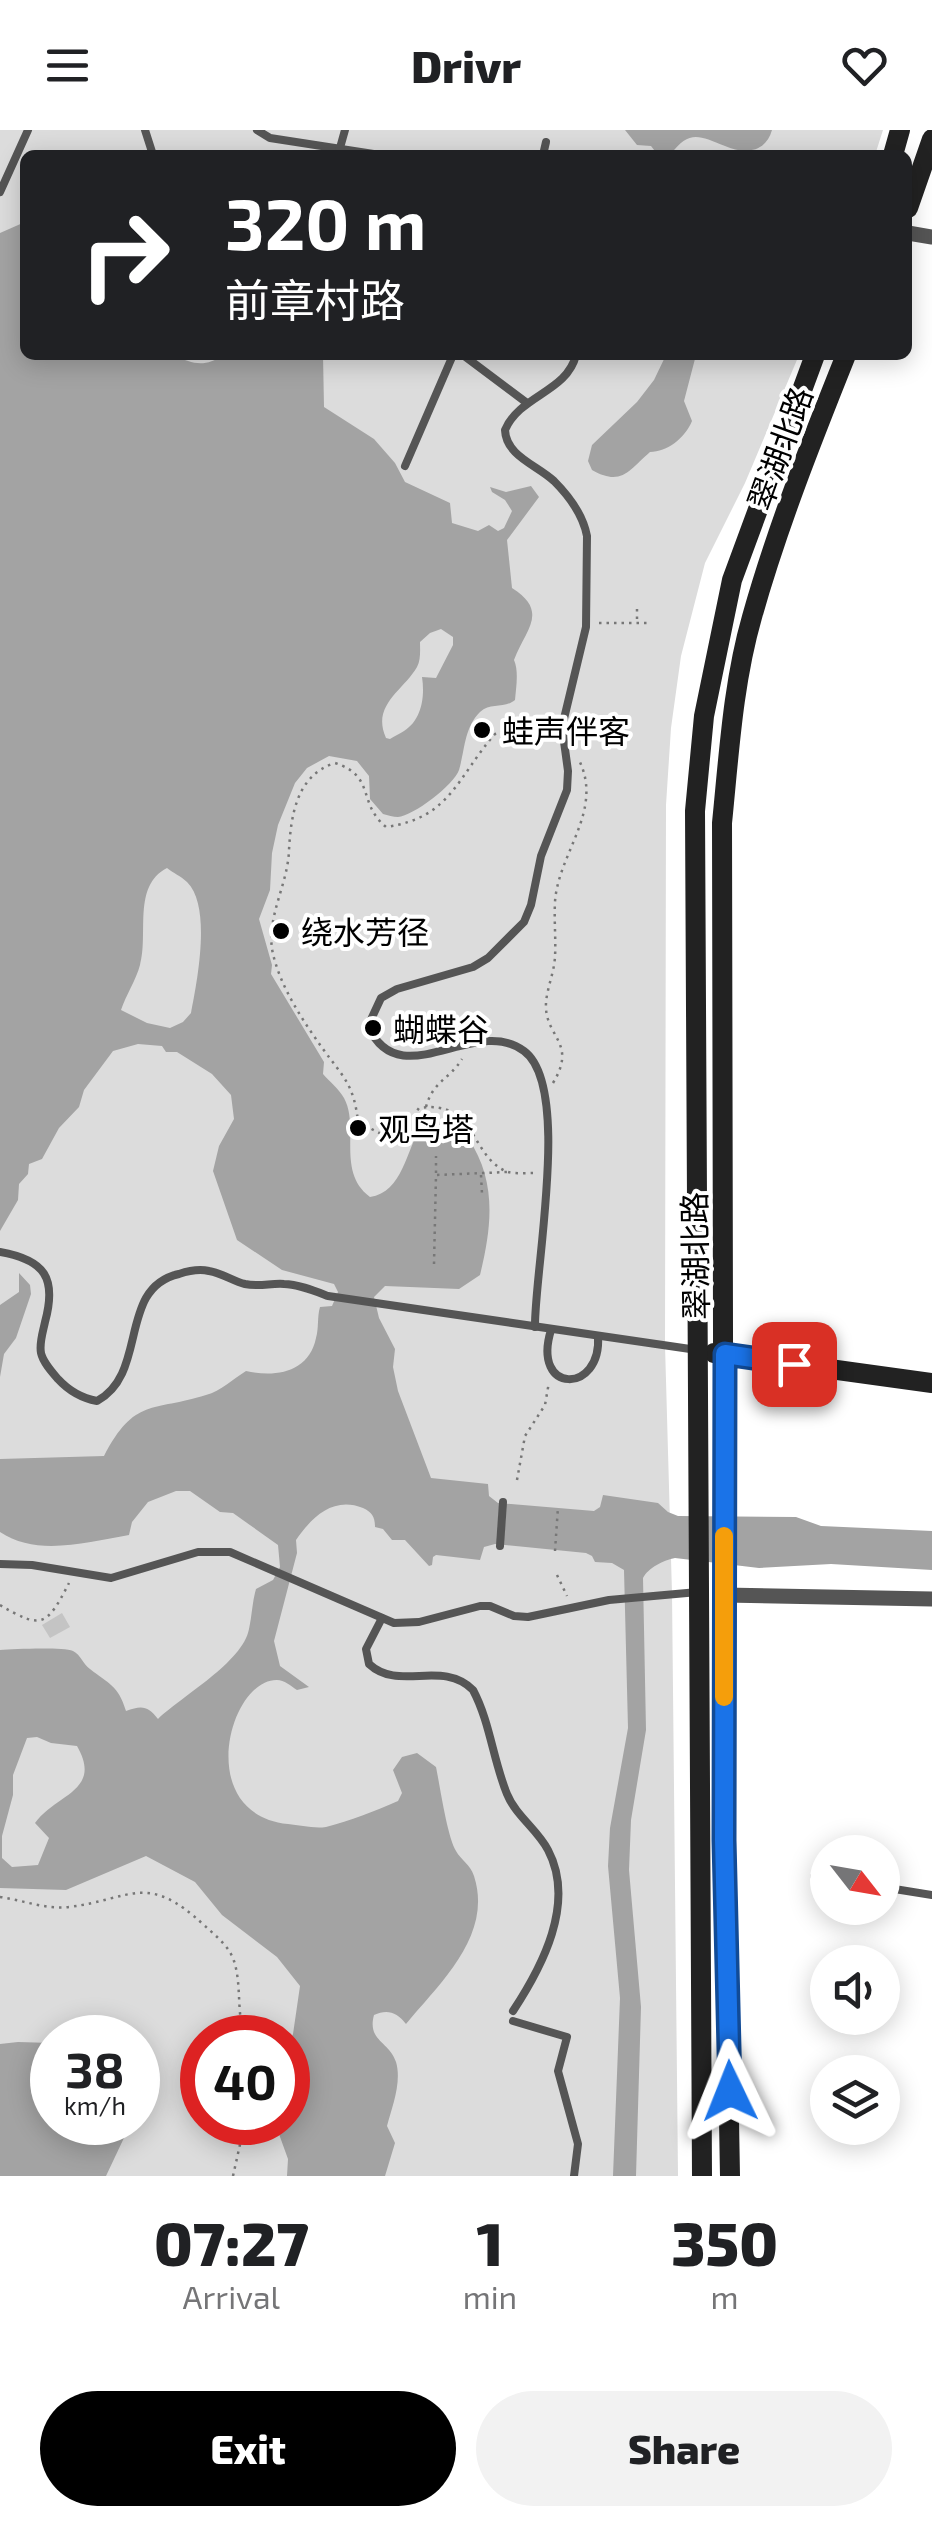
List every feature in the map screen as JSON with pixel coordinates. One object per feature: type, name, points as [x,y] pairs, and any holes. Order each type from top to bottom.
[{"type":"street","points":[[912,196],[932,138]]},
{"type":"street","name":"翠湖北路","points":[[702,2176],[695,811],[704,716],[732,580],[814,360]]},
{"type":"street","name":"翠湖北路","points":[[730,2176],[724,1840],[722,858],[731,725],[752,619],[844,360]]},
{"type":"street","points":[[697,1350],[932,1383]]},
{"type":"street","points":[[724,1595],[932,1599]]},
{"type":"lane","points":[[0,192],[28,130]]},
{"type":"lane","points":[[257,130],[270,138],[329,150]]},
{"type":"lane","points":[[544,150],[546,142]]},
{"type":"lane","points":[[405,466],[451,360]]},
{"type":"lane","points":[[470,360],[527,403]]},
{"type":"lane","points":[[535,1328],[534,1296],[548,1203],[548,1172],[544,1096],[532,1058],[522,1049],[492,1039],[421,1057],[405,1055],[380,1046],[368,1026],[380,998],[473,967],[488,958],[524,922],[541,856],[567,790],[562,730],[586,624],[588,548],[584,521],[551,478],[510,448],[506,439],[509,421],[566,376],[574,360]]},
{"type":"lane","points":[[0,1252],[22,1256],[41,1269],[51,1292],[39,1348],[43,1360],[76,1394],[98,1401],[117,1388],[125,1372],[142,1306],[151,1287],[159,1280],[184,1272],[208,1270],[245,1284],[286,1283],[328,1296],[697,1350]]},
{"type":"lane","points":[[552,1330],[546,1361],[562,1378],[573,1379],[589,1371],[598,1356],[598,1336]]},
{"type":"lane","points":[[500,1546],[503,1502]]},
{"type":"lane","points":[[0,1564],[32,1565],[111,1578],[198,1552],[230,1552],[394,1623],[419,1622],[490,1606],[528,1617],[609,1600],[698,1592]]},
{"type":"lane","points":[[382,1618],[366,1648],[369,1664],[389,1677],[434,1674],[464,1682],[477,1698],[494,1760],[512,1804],[551,1857],[557,1894],[552,1933],[534,1979],[513,2011]]},
{"type":"lane","points":[[900,1890],[932,1894]]},
{"type":"lane","points":[[513,2021],[567,2037],[558,2071],[578,2144],[574,2176]]},
{"type":"path","points":[[637,609],[638,623]]},
{"type":"path","points":[[586,624],[647,622]]},
{"type":"path","points":[[509,1172],[492,1160],[465,1120],[443,1109],[419,1108],[401,1133],[394,1136],[382,1136],[358,1122],[356,1099],[347,1077],[326,1053],[291,999],[278,970],[270,934],[286,876],[296,803],[312,774],[335,763],[352,768],[360,777],[374,817],[386,827],[400,826],[430,814],[447,800],[495,734],[523,728],[546,733],[562,730]]},
{"type":"path","points":[[544,1096],[558,1076],[564,1056],[546,1008],[555,958],[556,890],[579,833],[586,798],[582,766],[566,742]]},
{"type":"path","points":[[426,1107],[435,1084],[456,1070],[468,1044]]},
{"type":"path","points":[[434,1264],[436,1156]]},
{"type":"path","points":[[436,1175],[548,1172]]},
{"type":"path","points":[[481,1173],[482,1194]]},
{"type":"path","points":[[516,1480],[525,1436],[545,1405],[553,1372]]},
{"type":"path","points":[[555,1551],[558,1507]]},
{"type":"path","points":[[0,1605],[26,1620],[43,1619],[54,1611],[74,1573]]},
{"type":"path","points":[[557,1574],[572,1607]]},
{"type":"path","points":[[0,1898],[66,1908],[138,1892],[174,1902],[229,1950],[236,1969],[239,2015]]},
{"type":"path","points":[[232,2176],[239,2145]]},
{"type":"shaded area","points":[[0,130],[883,130],[877,150],[20,150],[20,360],[797,360],[745,483],[705,563],[681,656],[671,728],[666,805],[665,1345],[672,1593],[678,2176],[0,2176]]},
{"type":"shaded area","points":[[625,130],[772,130],[765,143],[754,150],[733,149],[694,137],[675,150],[637,145]]},
{"type":"shaded area","points":[[20,224],[20,360],[199,363],[323,360],[324,407],[374,439],[405,482],[450,503],[452,523],[478,531],[489,525],[498,531],[504,528],[512,511],[490,487],[506,492],[531,486],[539,497],[507,540],[512,588],[530,605],[532,613],[514,660],[515,700],[480,712],[468,732],[456,776],[432,799],[405,815],[383,814],[370,799],[369,776],[357,761],[329,756],[307,768],[295,783],[278,825],[270,890],[259,919],[271,974],[324,1062],[323,1074],[344,1098],[350,1122],[351,1162],[360,1187],[370,1197],[390,1187],[421,1127],[435,1122],[453,1124],[463,1132],[484,1171],[489,1221],[480,1275],[459,1289],[385,1286],[374,1297],[379,1318],[395,1349],[393,1367],[398,1391],[431,1478],[488,1484],[489,1496],[498,1503],[594,1511],[600,1507],[603,1495],[658,1503],[678,1516],[796,1517],[821,1526],[932,1531],[932,1570],[831,1564],[759,1568],[675,1558],[657,1565],[643,1578],[646,1730],[631,1820],[629,1870],[641,2007],[636,2176],[613,2176],[620,1998],[608,1866],[610,1828],[628,1728],[624,1570],[612,1563],[595,1562],[586,1553],[495,1544],[484,1547],[480,1560],[436,1555],[429,1566],[405,1540],[392,1540],[383,1529],[375,1527],[369,1511],[352,1505],[324,1511],[296,1540],[297,1553],[274,1641],[280,1666],[309,1687],[297,1690],[277,1680],[260,1685],[245,1701],[234,1722],[229,1748],[230,1774],[239,1797],[258,1815],[288,1824],[326,1827],[398,1801],[402,1793],[393,1770],[402,1757],[417,1753],[436,1767],[453,1844],[474,1876],[478,1898],[470,1938],[460,1956],[406,2024],[392,2013],[374,2015],[376,2036],[393,2055],[398,2070],[387,2126],[395,2143],[385,2176],[287,2176],[288,2159],[283,2145],[310,2145],[310,2015],[296,2015],[300,1986],[277,1957],[222,1915],[195,1882],[146,1856],[66,1890],[0,1888],[0,1650],[73,1651],[116,1690],[126,1711],[144,1708],[158,1719],[236,1654],[249,1629],[256,1589],[273,1580],[280,1567],[278,1545],[233,1513],[220,1512],[190,1491],[176,1491],[148,1502],[132,1522],[129,1535],[46,1546],[14,1540],[0,1532],[0,1459],[104,1456],[125,1424],[146,1410],[211,1393],[246,1371],[269,1374],[290,1370],[312,1349],[320,1307],[332,1306],[338,1292],[334,1284],[282,1270],[237,1240],[213,1171],[219,1146],[234,1119],[231,1095],[212,1074],[177,1052],[166,1052],[162,1046],[138,1044],[113,1051],[42,1159],[29,1164],[28,1174],[19,1184],[18,1200],[0,1231],[0,233]],"holes":[[[441,629],[453,637],[453,645],[436,678],[422,677],[422,700],[410,726],[386,738],[382,726],[386,707],[417,667],[420,642]],[[167,868],[187,882],[199,908],[199,964],[191,1013],[170,1028],[147,1023],[121,1010],[140,965],[149,886]],[[37,1737],[77,1746],[84,1761],[84,1773],[74,1790],[35,1823],[49,1838],[38,1865],[12,1867],[2,1858],[2,1836],[13,1795],[13,1775],[27,1738]]]},
{"type":"shaded area","points":[[664,360],[695,360],[684,401],[692,421],[685,433],[663,450],[650,452],[618,477],[592,470],[588,461],[592,445],[654,380]]},
{"type":"shaded area","points":[[19,1273],[30,1285],[31,1294],[16,1338],[4,1354],[0,1377],[0,1305],[19,1292]]},
{"type":"shaded area","points":[[30,2042],[30,2145],[121,2145],[106,2176],[0,2176],[0,2044]]},
{"type":"building","points":[[62,1613],[70,1627],[50,1638],[42,1625]]},
{"type":"slow traffic","points":[[724,1536],[724,1697]]},
{"type":"place","name":"蛙声伴客","points":[[482,730]]},
{"type":"place","name":"绕水芳径","points":[[281,931]]},
{"type":"place","name":"蝴蝶谷","points":[[373,1028]]},
{"type":"place","name":"观鸟塔","points":[[358,1128]]},
{"type":"route","points":[[730,2091],[724,1840],[725,1354],[794,1364]]}]
